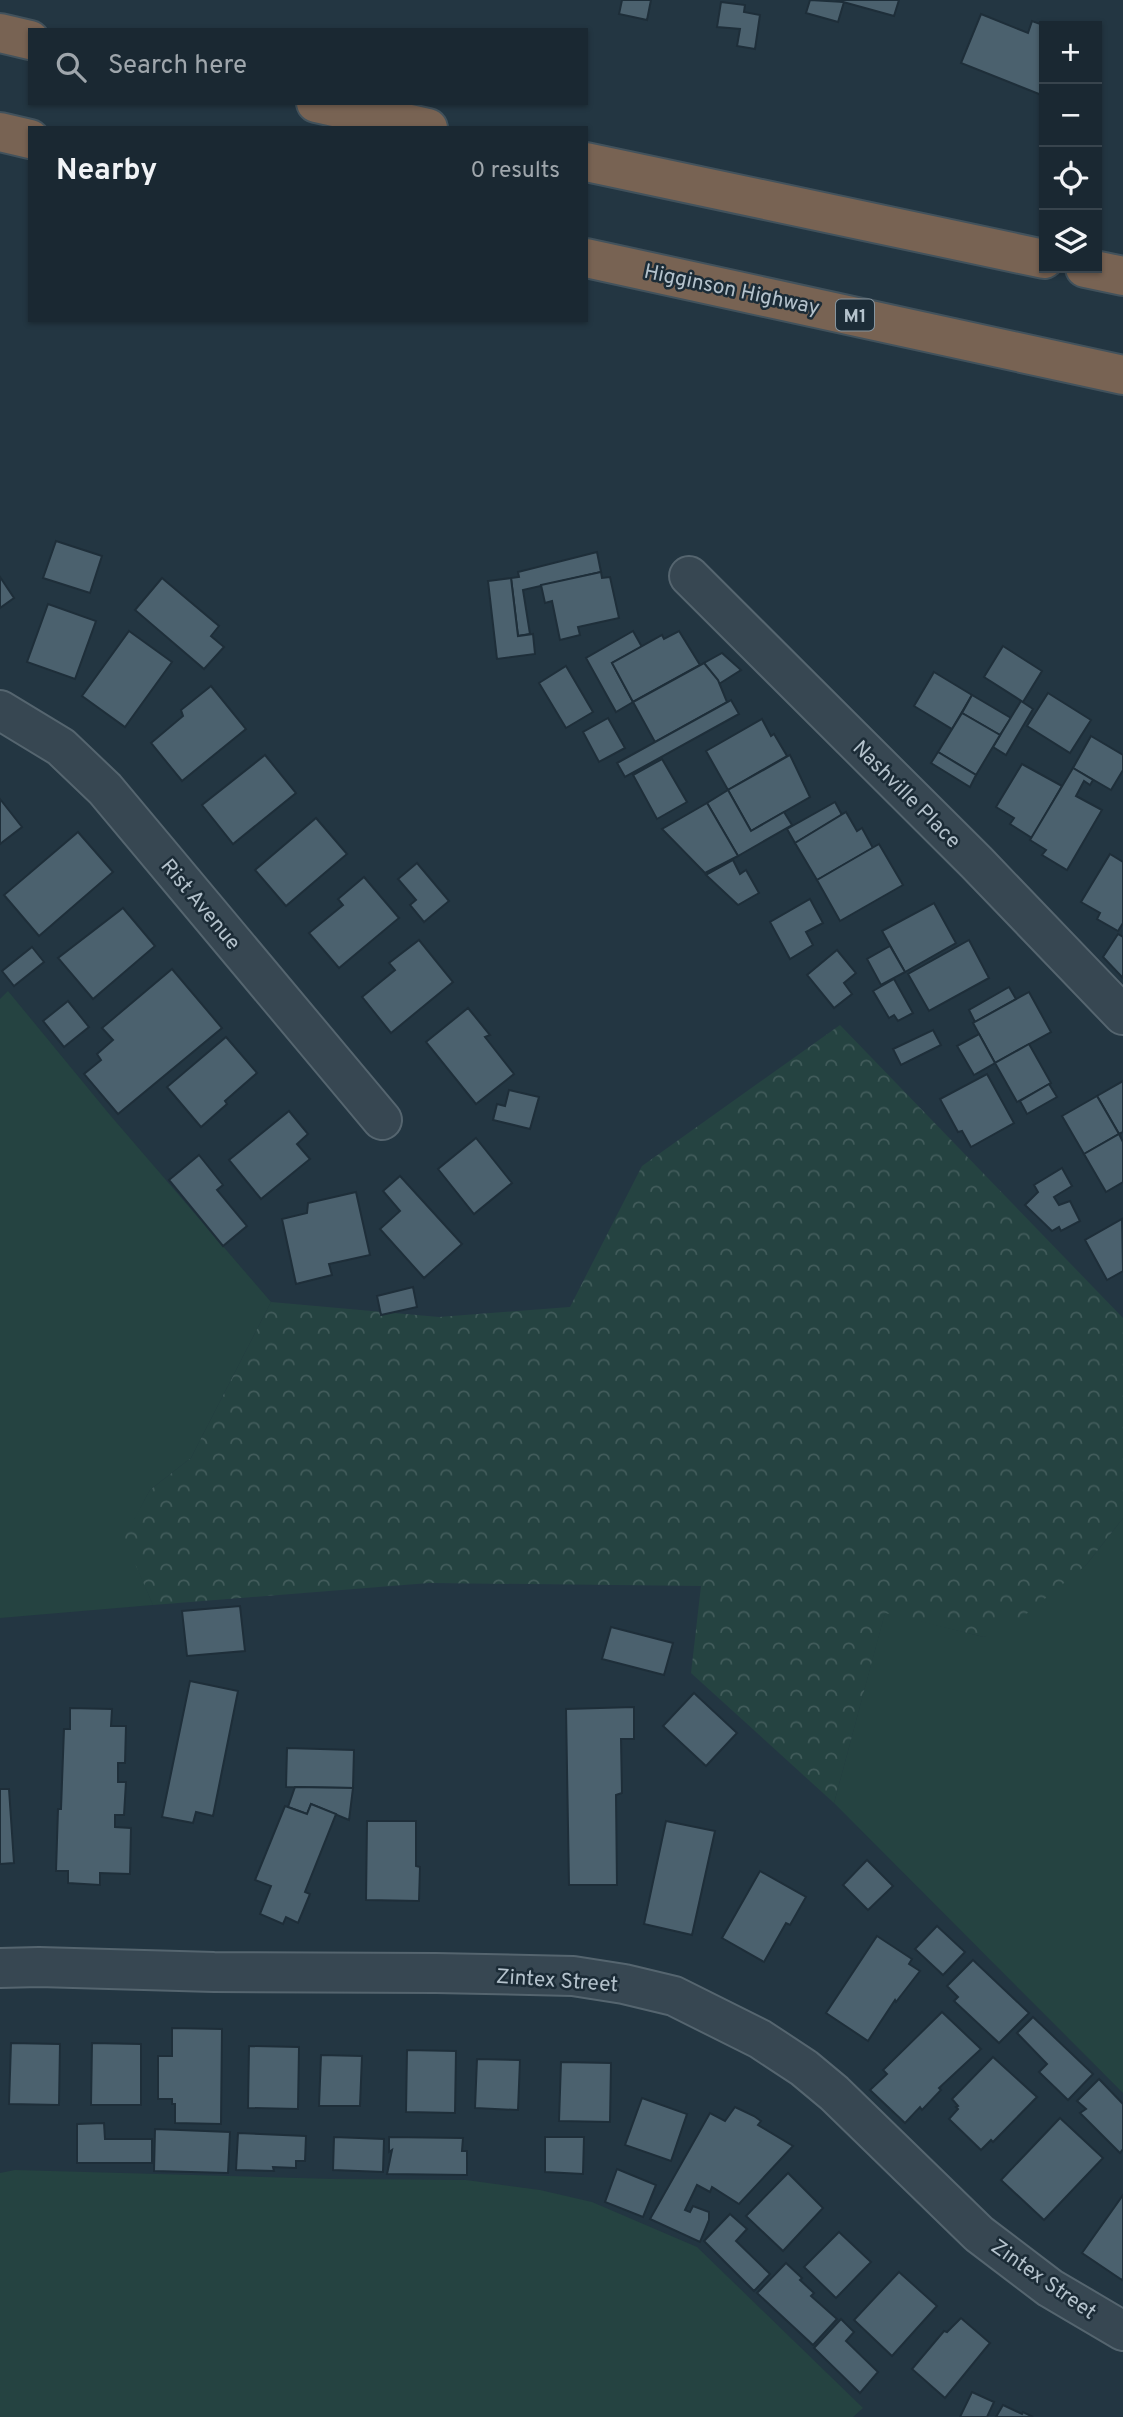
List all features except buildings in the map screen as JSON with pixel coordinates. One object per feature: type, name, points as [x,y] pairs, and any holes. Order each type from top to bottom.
[{"type":"highway","points":[[0,33],[28,40]]},
{"type":"highway","points":[[325,105],[419,126]]},
{"type":"highway","points":[[0,132],[28,139]]},
{"type":"highway","points":[[588,162],[1039,258]]},
{"type":"highway","name":"Higginson Highway","points":[[588,258],[1123,375]]},
{"type":"highway","points":[[1102,272],[1123,276]]},
{"type":"street","name":"Nashville Place","points":[[689,576],[976,863],[1123,1015]]},
{"type":"street","name":"Rist Avenue","points":[[0,710],[61,747],[104,789],[382,1120]]},
{"type":"street","name":"Zintex Street","points":[[0,1968],[39,1966],[215,1972],[573,1976],[674,1996],[760,2039],[804,2068],[853,2111],[979,2234],[1050,2288],[1123,2331]]},
{"type":"green space","points":[[8,991],[110,1115],[271,1302],[191,1458],[150,1490],[125,1538],[153,1605],[0,1618],[0,999]]},
{"type":"green space","points":[[840,1025],[1123,1318],[1123,1518],[1086,1565],[1025,1615],[984,1637],[885,1613],[834,1803],[691,1673],[701,1586],[429,1583],[153,1605],[124,1538],[150,1490],[191,1458],[271,1302],[439,1317],[570,1307],[642,1166]]},
{"type":"green space","points":[[1123,1518],[1123,2093],[834,1803],[885,1612],[984,1637],[1086,1565]]},
{"type":"green space","points":[[15,2170],[466,2180],[540,2190],[592,2202],[697,2247],[863,2408],[853,2417],[0,2417],[0,2173]]}]
